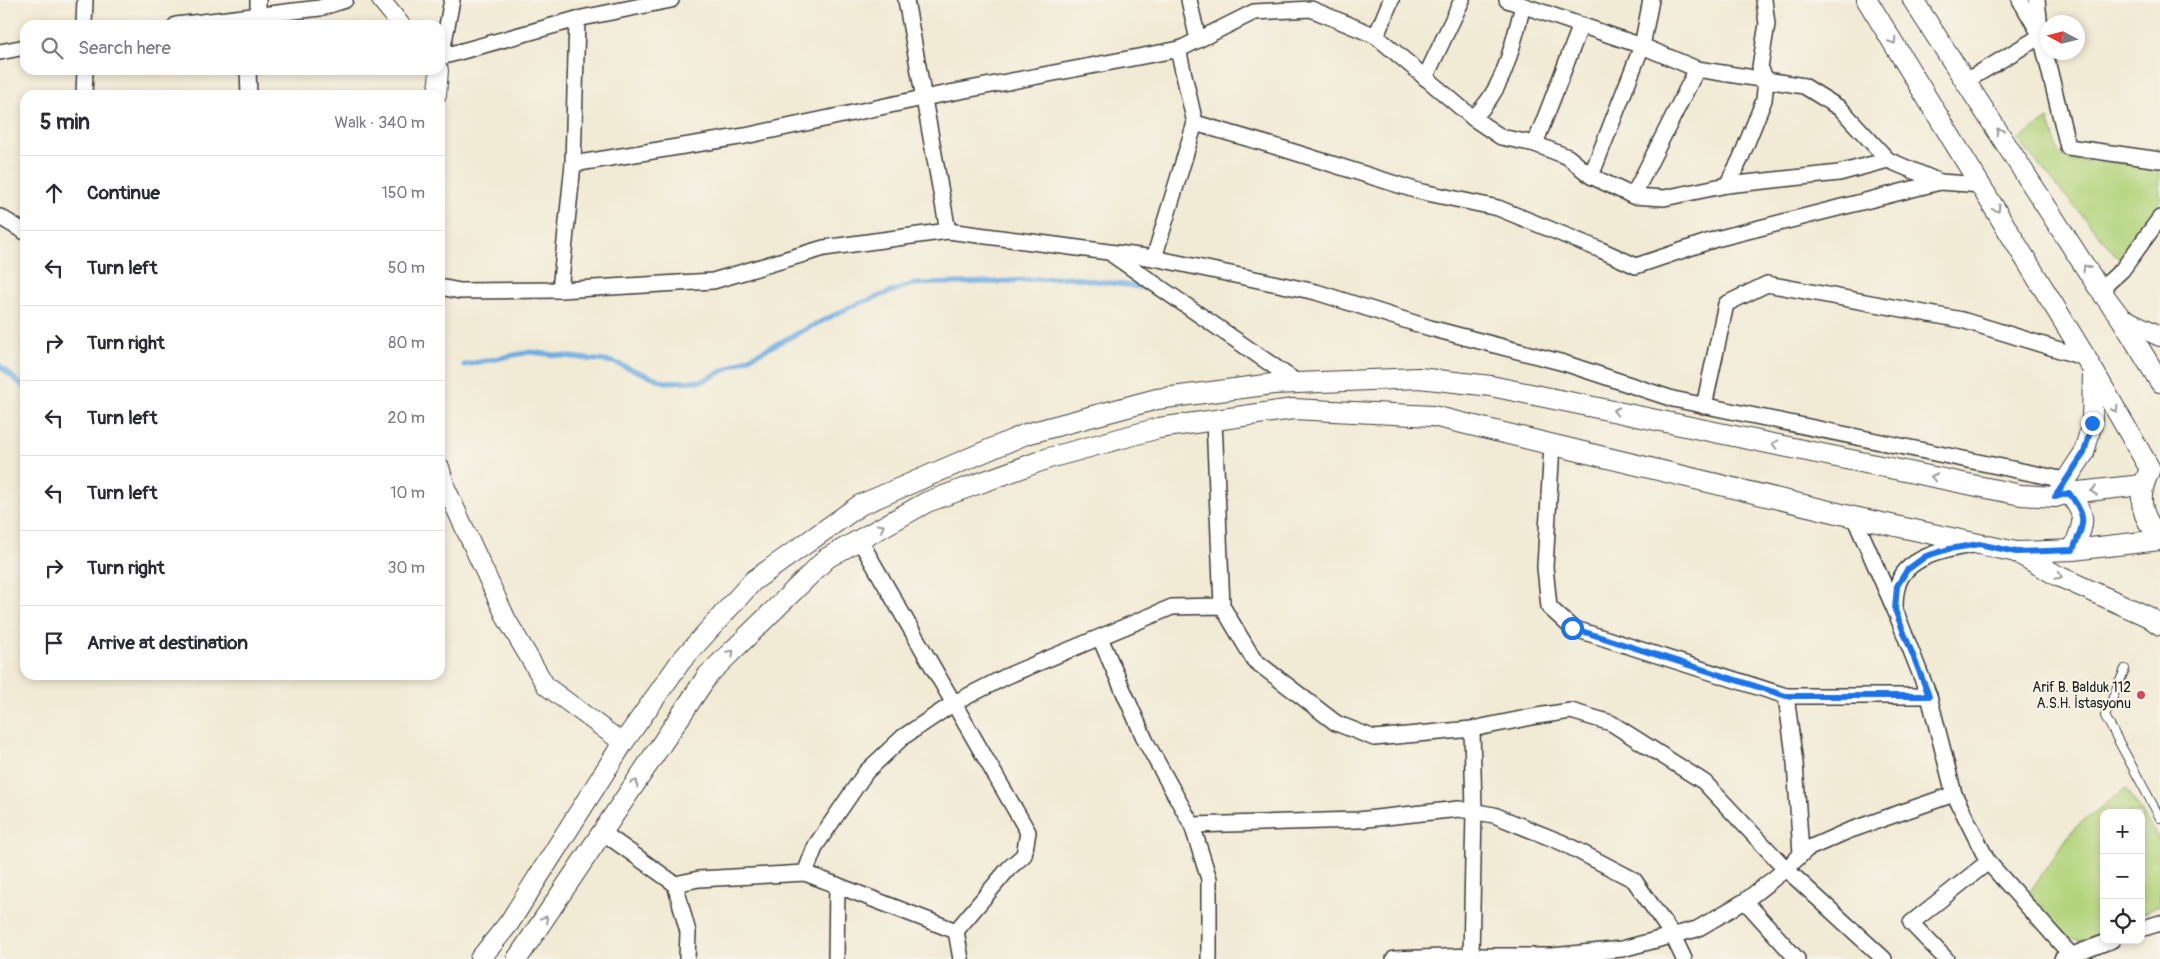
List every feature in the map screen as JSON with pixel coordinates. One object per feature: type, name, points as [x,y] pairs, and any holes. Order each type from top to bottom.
[{"type":"main road","points":[[1867,0],[2090,364],[2151,471],[2141,501],[2144,516],[2160,538]]},
{"type":"main road","points":[[1914,0],[2100,290],[2121,318],[2160,382]]},
{"type":"main road","points":[[2121,318],[2160,336]]},
{"type":"main road","points":[[2063,490],[2084,453],[2092,423],[2090,364]]},
{"type":"main road","points":[[480,959],[510,923],[623,743],[681,661],[753,581],[860,505],[1026,434],[1156,399],[1273,384],[1419,378],[1491,386],[2021,495],[2063,490],[2151,471]]},
{"type":"main road","points":[[517,959],[708,675],[827,558],[926,502],[1049,458],[1159,428],[1293,408],[1433,416],[1854,516],[2016,552],[2073,550],[2160,538]]},
{"type":"main road","points":[[2063,490],[2081,509],[2083,525],[2073,550]]},
{"type":"main road","points":[[2016,552],[2058,576],[2149,617],[2160,625]]},
{"type":"street","points":[[84,0],[84,20]]},
{"type":"street","points":[[199,20],[258,7],[320,8],[345,0]]},
{"type":"street","points":[[381,0],[397,20]]},
{"type":"street","points":[[445,36],[452,0]]},
{"type":"street","points":[[906,0],[948,231]]},
{"type":"street","points":[[1189,0],[1198,40]]},
{"type":"street","points":[[1376,36],[1391,0]]},
{"type":"street","points":[[1425,78],[1462,0]]},
{"type":"street","points":[[1507,0],[1642,46],[1696,69],[1804,86],[1841,109],[1888,160],[1940,182]]},
{"type":"street","points":[[1591,176],[1642,46],[1651,0]]},
{"type":"street","points":[[1727,185],[1740,160],[1764,100],[1766,80],[1760,66],[1767,24],[1764,0]]},
{"type":"street","points":[[2020,0],[2040,34]]},
{"type":"street","points":[[2037,0],[2040,27]]},
{"type":"street","points":[[445,60],[576,19],[664,1]]},
{"type":"street","points":[[1473,118],[1486,106],[1504,76],[1523,6]]},
{"type":"street","points":[[249,20],[258,7]]},
{"type":"street","points":[[573,164],[745,136],[923,98],[1178,50],[1254,12],[1311,9],[1376,36],[1473,118],[1501,137],[1535,144],[1568,157],[1591,176],[1633,196],[1664,198],[1727,185],[1839,173],[1888,160]]},
{"type":"street","points":[[560,290],[573,164],[576,19]]},
{"type":"street","points":[[1535,144],[1581,25]]},
{"type":"street","points":[[1966,81],[2040,37]]},
{"type":"street","points":[[0,52],[20,48]]},
{"type":"street","points":[[1154,258],[1195,124],[1178,50]]},
{"type":"street","points":[[2047,60],[2068,147],[2160,160]]},
{"type":"street","points":[[1633,196],[1696,69]]},
{"type":"street","points":[[84,75],[84,90]]},
{"type":"street","points":[[248,75],[249,90]]},
{"type":"street","points":[[437,90],[438,75]]},
{"type":"street","points":[[1195,124],[1284,148],[1418,191],[1498,208],[1636,266],[1716,239],[1940,182],[1982,185]]},
{"type":"street","points":[[0,217],[20,229]]},
{"type":"street","points":[[2100,290],[2122,270],[2160,218]]},
{"type":"street","points":[[445,288],[460,291],[560,290],[713,281],[824,248],[948,231],[1154,258],[1316,292],[1430,328],[1564,363],[1673,399],[2063,490]]},
{"type":"street","points":[[1110,253],[1298,383]]},
{"type":"street","points":[[1704,406],[1726,304],[1767,284],[1962,320],[2090,364]]},
{"type":"street","points":[[1214,420],[1222,606],[1254,660],[1336,723],[1374,738],[1472,729],[1537,716],[1572,712],[1611,723],[1704,782],[1786,869],[1884,959]]},
{"type":"street","points":[[1552,444],[1545,568],[1549,607],[1572,628],[1786,696],[1929,696]]},
{"type":"street","points":[[445,484],[507,620],[546,686],[623,743]]},
{"type":"street","points":[[1854,516],[1895,610],[1929,696],[1954,794],[1988,862],[2067,957],[2101,944]]},
{"type":"street","points":[[859,540],[1028,832],[1024,855],[1008,868],[956,931],[961,959]]},
{"type":"street","points":[[1895,610],[1897,586],[1907,570],[1926,556],[1949,549],[1979,544]]},
{"type":"street","points":[[805,873],[816,844],[866,772],[903,738],[954,703],[1007,676],[1172,607],[1222,606]]},
{"type":"street","points":[[1100,638],[1146,742],[1192,825],[1208,879],[1209,959]]},
{"type":"street","points":[[1786,696],[1795,764],[1801,854]]},
{"type":"street","points":[[1471,956],[1474,812],[1472,729]]},
{"type":"street","points":[[1394,959],[1622,954],[1698,928],[1745,901],[1786,869],[1807,849],[1848,831],[1954,794]]},
{"type":"street","points":[[1192,825],[1358,820],[1459,810],[1494,815],[1563,843],[1634,880],[1672,936],[1684,959]]},
{"type":"street","points":[[602,832],[675,884],[688,932],[687,959]]},
{"type":"street","points":[[1946,959],[1911,923],[1988,862]]},
{"type":"street","points":[[675,884],[698,879],[805,873],[956,931]]},
{"type":"street","points":[[836,959],[837,885]]},
{"type":"street","points":[[1745,901],[1797,959]]},
{"type":"street","points":[[2145,928],[2160,922]]},
{"type":"lane","points":[[2125,669],[2105,716],[2160,818]]},
{"type":"green space","points":[[2048,119],[2059,154],[2070,160],[2160,166],[2160,201],[2120,260],[2018,140]]},
{"type":"green space","points":[[2126,788],[2139,809],[2100,809],[2100,934],[2085,941],[2069,938],[2027,896],[2074,828]]},
{"type":"green space","points":[[2145,818],[2160,841],[2160,905],[2145,912]]},
{"type":"waterway","points":[[464,365],[530,352],[613,362],[665,382],[703,381],[850,307],[912,284],[995,282],[1068,277],[1153,289]]},
{"type":"waterway","points":[[0,366],[20,384]]},
{"type":"place","name":"Arif B. Balduk 112 A.S.H. İstasyonu","points":[[2141,695]]},
{"type":"route","points":[[1572,628],[1786,696],[1929,696],[1895,610],[1897,586],[1907,570],[1926,556],[1949,549],[1979,544],[2016,552],[2073,550],[2083,525],[2081,509],[2069,493],[2055,497],[2084,453],[2092,423]]}]
